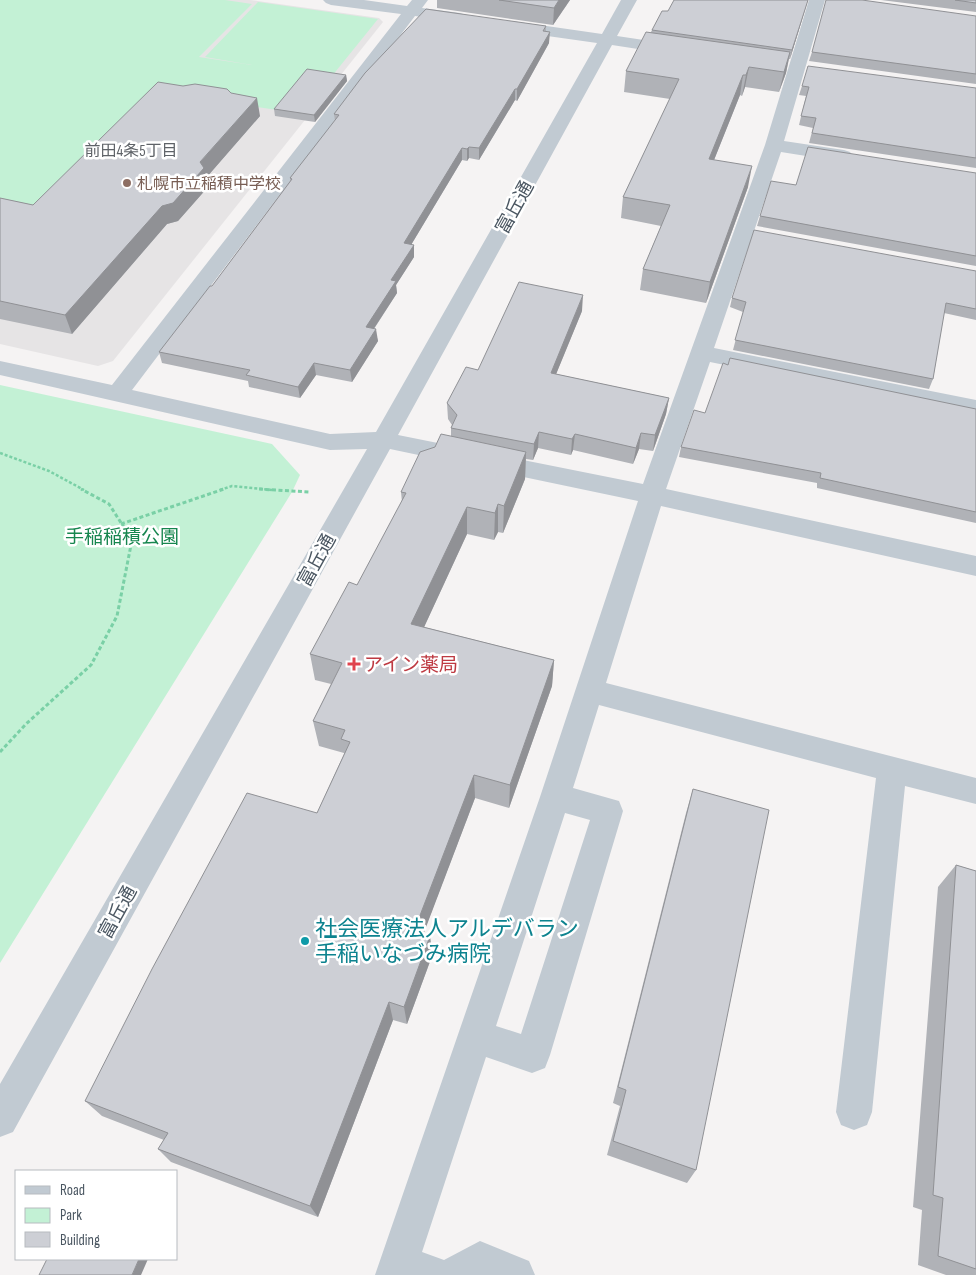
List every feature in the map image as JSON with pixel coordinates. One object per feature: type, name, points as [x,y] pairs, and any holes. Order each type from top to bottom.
[{"type":"street","points":[[331,0],[416,6],[480,21]]},
{"type":"street","name":"富丘通","points":[[0,1119],[630,0]]},
{"type":"street","points":[[408,1271],[474,1036],[590,691],[652,495],[702,353],[752,233],[774,145],[799,68],[817,0]]},
{"type":"street","points":[[118,393],[416,6]]},
{"type":"street","points":[[499,24],[697,53]]},
{"type":"street","points":[[774,145],[860,159]]},
{"type":"street","points":[[702,353],[976,408]]},
{"type":"street","points":[[0,368],[330,442],[384,440],[652,495],[976,566]]},
{"type":"street","points":[[590,691],[976,791]]},
{"type":"street","points":[[854,1112],[892,770]]},
{"type":"street","points":[[474,1036],[532,1055],[608,811],[554,797]]},
{"type":"street","points":[[456,1275],[480,1261],[515,1275]]},
{"type":"path","points":[[0,452],[49,471],[109,504],[132,540],[117,616],[91,665],[26,724],[0,752]]},
{"type":"path","points":[[121,524],[232,486],[309,492]]},
{"type":"shaded area","name":"札幌市立稲積中学校","points":[[0,0],[250,0],[379,18],[383,22],[113,361],[98,366],[0,344]]},
{"type":"green space","points":[[0,0],[225,0],[252,4],[199,57],[252,65],[205,57],[258,2],[378,19],[332,76],[277,110],[157,92],[40,210],[0,202]]},
{"type":"green space","name":"手稲稲積公園","points":[[0,385],[272,444],[300,475],[292,492],[0,963]]},
{"type":"building","points":[[499,0],[559,0],[554,8]]},
{"type":"building","points":[[674,0],[808,0],[792,50],[652,30],[662,11],[668,11]]},
{"type":"building","points":[[826,0],[862,0],[976,16],[976,74],[812,52]]},
{"type":"building","points":[[955,0],[976,0],[976,3]]},
{"type":"building","points":[[426,9],[546,26],[543,31],[550,32],[517,89],[515,89],[479,148],[462,148],[404,243],[414,245],[391,280],[396,281],[366,327],[376,329],[350,370],[314,363],[298,387],[246,375],[250,370],[159,352],[210,286],[212,286],[292,179],[290,178],[339,115],[334,114],[365,73]]},
{"type":"building","points":[[646,32],[790,52],[784,72],[749,67],[746,75],[743,75],[709,159],[752,166],[710,282],[643,269],[670,205],[623,197],[679,79],[626,71]]},
{"type":"building","points":[[808,66],[976,88],[976,158],[812,133],[816,118],[801,116],[809,87],[802,86]]},
{"type":"building","points":[[307,69],[346,75],[314,115],[274,109]]},
{"type":"building","points":[[158,82],[183,86],[195,84],[227,89],[231,93],[257,98],[200,162],[204,168],[173,203],[162,206],[65,315],[0,301],[0,198],[33,205]]},
{"type":"building","points":[[808,147],[976,173],[976,256],[760,216],[771,181],[796,185]]},
{"type":"building","points":[[754,230],[976,271],[976,309],[946,303],[933,379],[735,340],[746,302],[732,298]]},
{"type":"building","points":[[519,282],[583,295],[551,373],[669,398],[655,435],[641,433],[636,448],[575,434],[572,439],[539,432],[534,444],[451,428],[457,415],[447,403],[466,367],[478,370]]},
{"type":"building","points":[[730,358],[976,409],[976,512],[820,478],[821,473],[681,447],[694,410],[705,413],[723,363],[728,365]]},
{"type":"building","name":"社会医療法人アルデバラン 手稲いなづみ病院","points":[[441,434],[526,452],[504,506],[498,504],[495,513],[467,507],[411,624],[554,660],[510,785],[474,775],[414,931],[430,936],[404,1007],[389,1002],[310,1206],[158,1149],[168,1133],[85,1101],[152,969],[247,793],[317,813],[350,742],[341,739],[345,730],[313,721],[342,663],[310,654],[349,582],[357,585],[406,493],[401,492],[420,452],[435,447]]},
{"type":"building","points":[[693,789],[769,810],[696,1170],[613,1141],[626,1090],[618,1087]]},
{"type":"building","points":[[956,865],[976,871],[976,1269],[938,1256],[943,1198],[933,1195]]},
{"type":"building","points":[[46,1260],[139,1260],[132,1275],[39,1275]]},
{"type":"place","name":"札幌市立稲積中学校","points":[[127,183]]},
{"type":"place","name":"アイン薬局","points":[[354,664]]},
{"type":"place","name":"社会医療法人アルデバラン 手稲いなづみ病院","points":[[305,941]]},
{"type":"district","name":"前田4条5丁目","points":[[131,150]]}]
